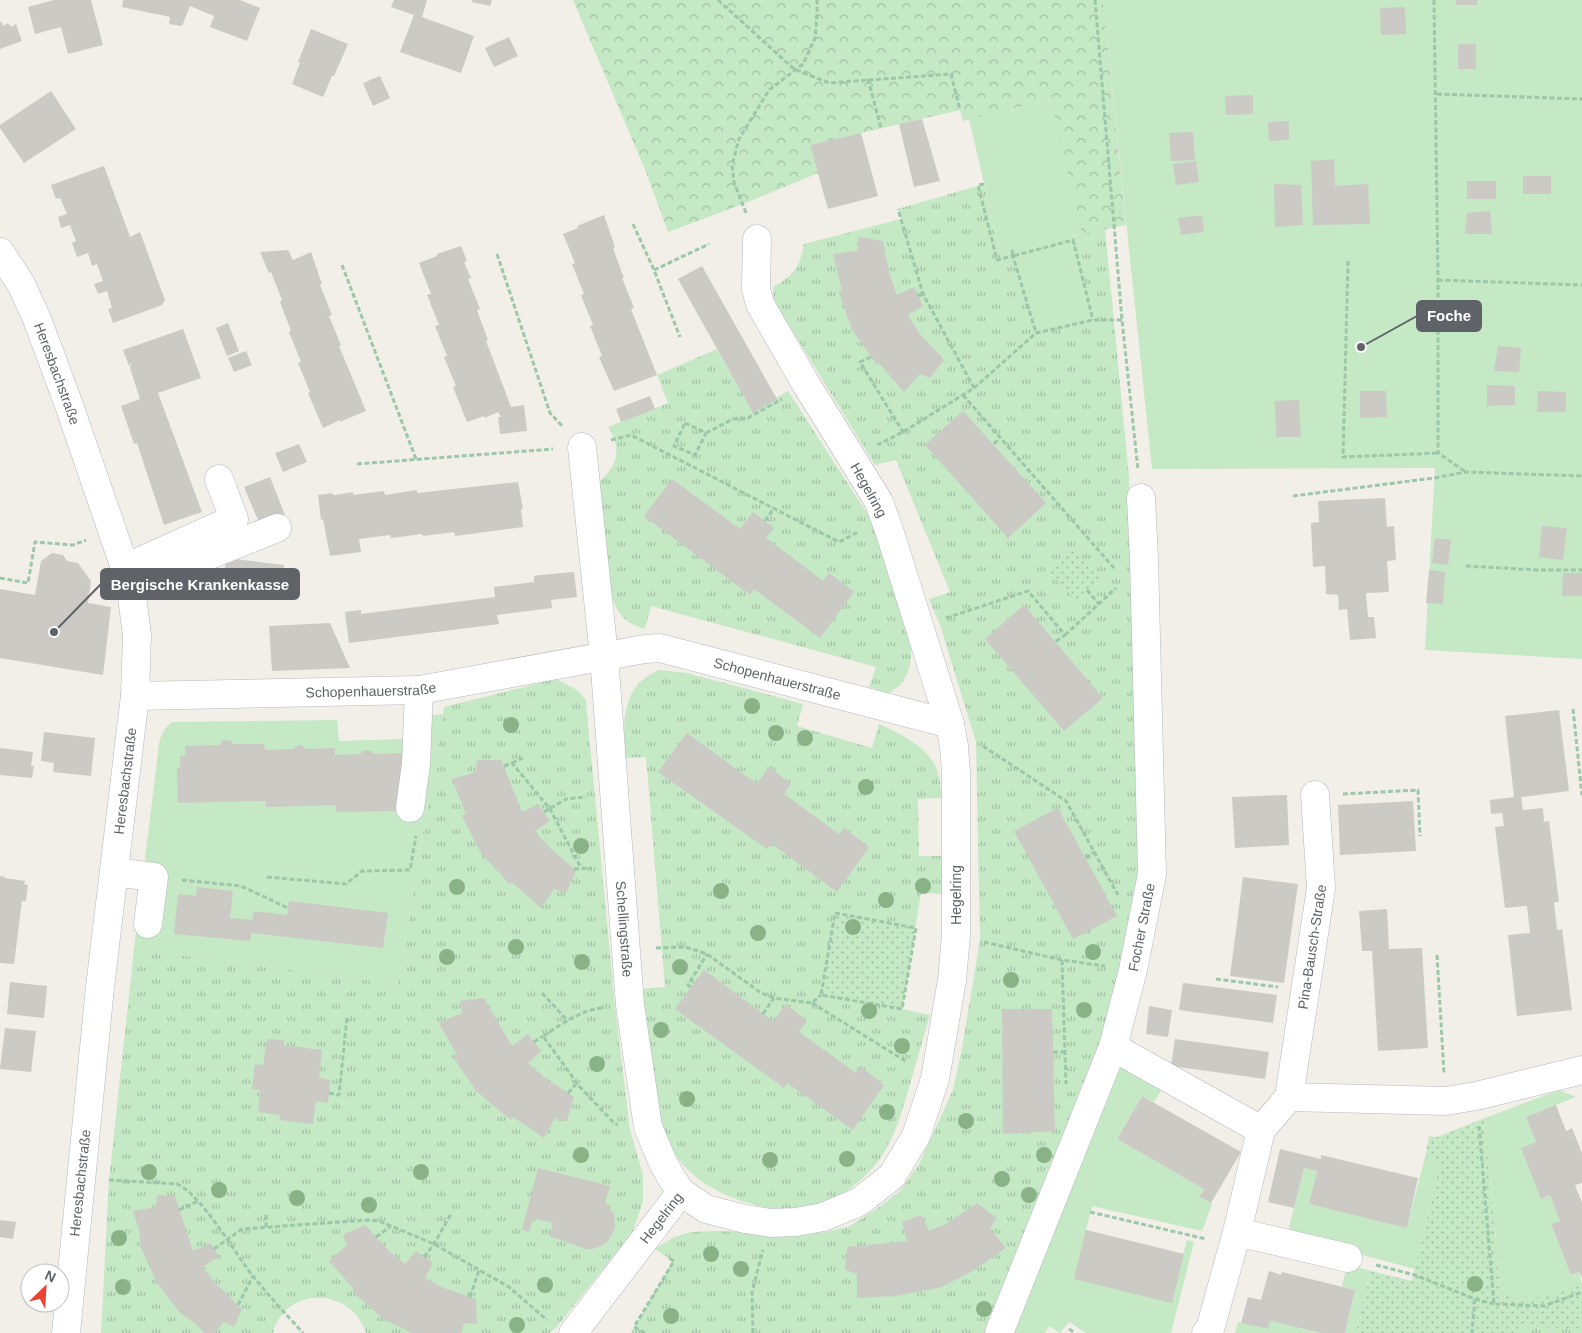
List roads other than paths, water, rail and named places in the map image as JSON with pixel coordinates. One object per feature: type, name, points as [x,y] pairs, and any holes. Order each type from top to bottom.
[{"type":"street","name":"Hegelring","points":[[561,1328],[644,1241],[681,1192],[706,1209],[771,1223],[796,1222],[822,1217],[859,1202],[892,1176],[916,1136],[934,1080],[952,980],[956,935],[956,772],[950,724],[879,502],[806,384],[760,304],[756,289],[757,239]]},
{"type":"street","name":"Heresbachstraße","points":[[0,252],[21,284],[37,319],[128,578],[138,635],[135,696],[100,987],[66,1333]]},
{"type":"street","points":[[582,447],[604,656]]},
{"type":"street","points":[[128,578],[234,519],[220,479]]},
{"type":"street","name":"Focher Straße","points":[[999,1333],[1113,1047],[1133,970],[1152,874],[1141,498]]},
{"type":"street","points":[[128,578],[160,575],[277,528]]},
{"type":"street","name":"Schopenhauerstraße","points":[[135,696],[419,690],[644,649],[660,648],[950,724]]},
{"type":"street","name":"Schellingstraße","points":[[604,656],[630,1005],[648,1127],[663,1163],[681,1192]]},
{"type":"street","points":[[410,808],[416,764],[419,690]]},
{"type":"street","name":"Pina-Bausch-Straße","points":[[1289,1097],[1321,888],[1315,795]]},
{"type":"street","points":[[114,872],[154,877],[148,924]]},
{"type":"street","points":[[1113,1047],[1262,1130]]},
{"type":"street","points":[[1206,1333],[1210,1329],[1262,1130],[1289,1097],[1446,1101],[1476,1096],[1582,1070]]},
{"type":"street","points":[[1235,1238],[1348,1258]]},
{"type":"place","name":"Foche","points":[[1361,347]]},
{"type":"place","name":"Bergische Krankenkasse","points":[[54,632]]}]
